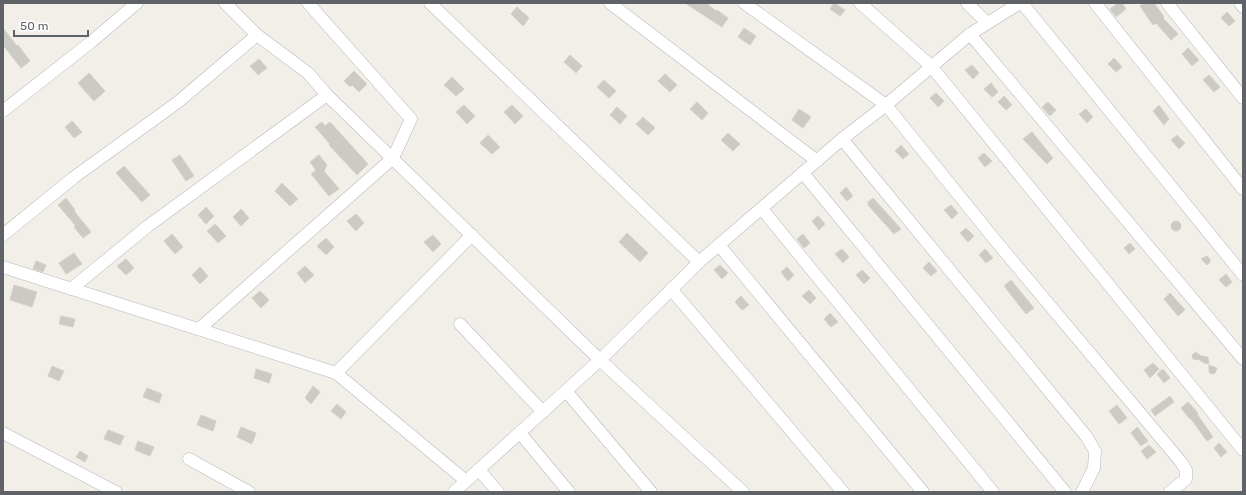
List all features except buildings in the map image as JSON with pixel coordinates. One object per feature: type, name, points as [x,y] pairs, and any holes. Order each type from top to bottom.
[{"type":"street","points":[[3,111],[91,42],[136,3]]},
{"type":"street","points":[[225,3],[257,35],[308,73],[327,95],[600,360],[743,492]]},
{"type":"street","points":[[199,329],[393,158],[411,119],[308,3]]},
{"type":"street","points":[[430,3],[699,262]]},
{"type":"street","points":[[610,3],[817,161]]},
{"type":"street","points":[[744,3],[886,105],[995,240],[1181,462],[1186,470],[1186,479],[1170,492]]},
{"type":"street","points":[[860,3],[930,66],[1243,450]]},
{"type":"street","points":[[967,3],[987,23]]},
{"type":"street","points":[[454,492],[600,360],[699,262],[842,139],[886,105],[930,66],[970,34],[1021,3],[1243,275]]},
{"type":"street","points":[[1095,3],[1243,189]]},
{"type":"street","points":[[1167,3],[1243,98]]},
{"type":"street","points":[[1240,3],[1243,7]]},
{"type":"street","points":[[970,34],[1243,359]]},
{"type":"street","points":[[3,235],[73,178],[178,102],[257,35]]},
{"type":"street","points":[[71,289],[148,226],[327,95]]},
{"type":"street","points":[[842,139],[1086,436],[1095,451],[1094,468],[1082,492]]},
{"type":"street","points":[[803,173],[1065,492]]},
{"type":"street","points":[[762,209],[993,492]]},
{"type":"street","points":[[336,373],[472,235]]},
{"type":"street","points":[[719,245],[923,492]]},
{"type":"street","points":[[3,268],[336,373],[466,481]]},
{"type":"street","points":[[671,289],[843,492]]},
{"type":"street","points":[[460,324],[543,412]]},
{"type":"street","points":[[566,391],[651,492]]},
{"type":"street","points":[[520,432],[569,492]]},
{"type":"street","points":[[3,433],[116,492]]},
{"type":"street","points":[[189,459],[249,492]]},
{"type":"street","points":[[479,470],[498,492]]}]
